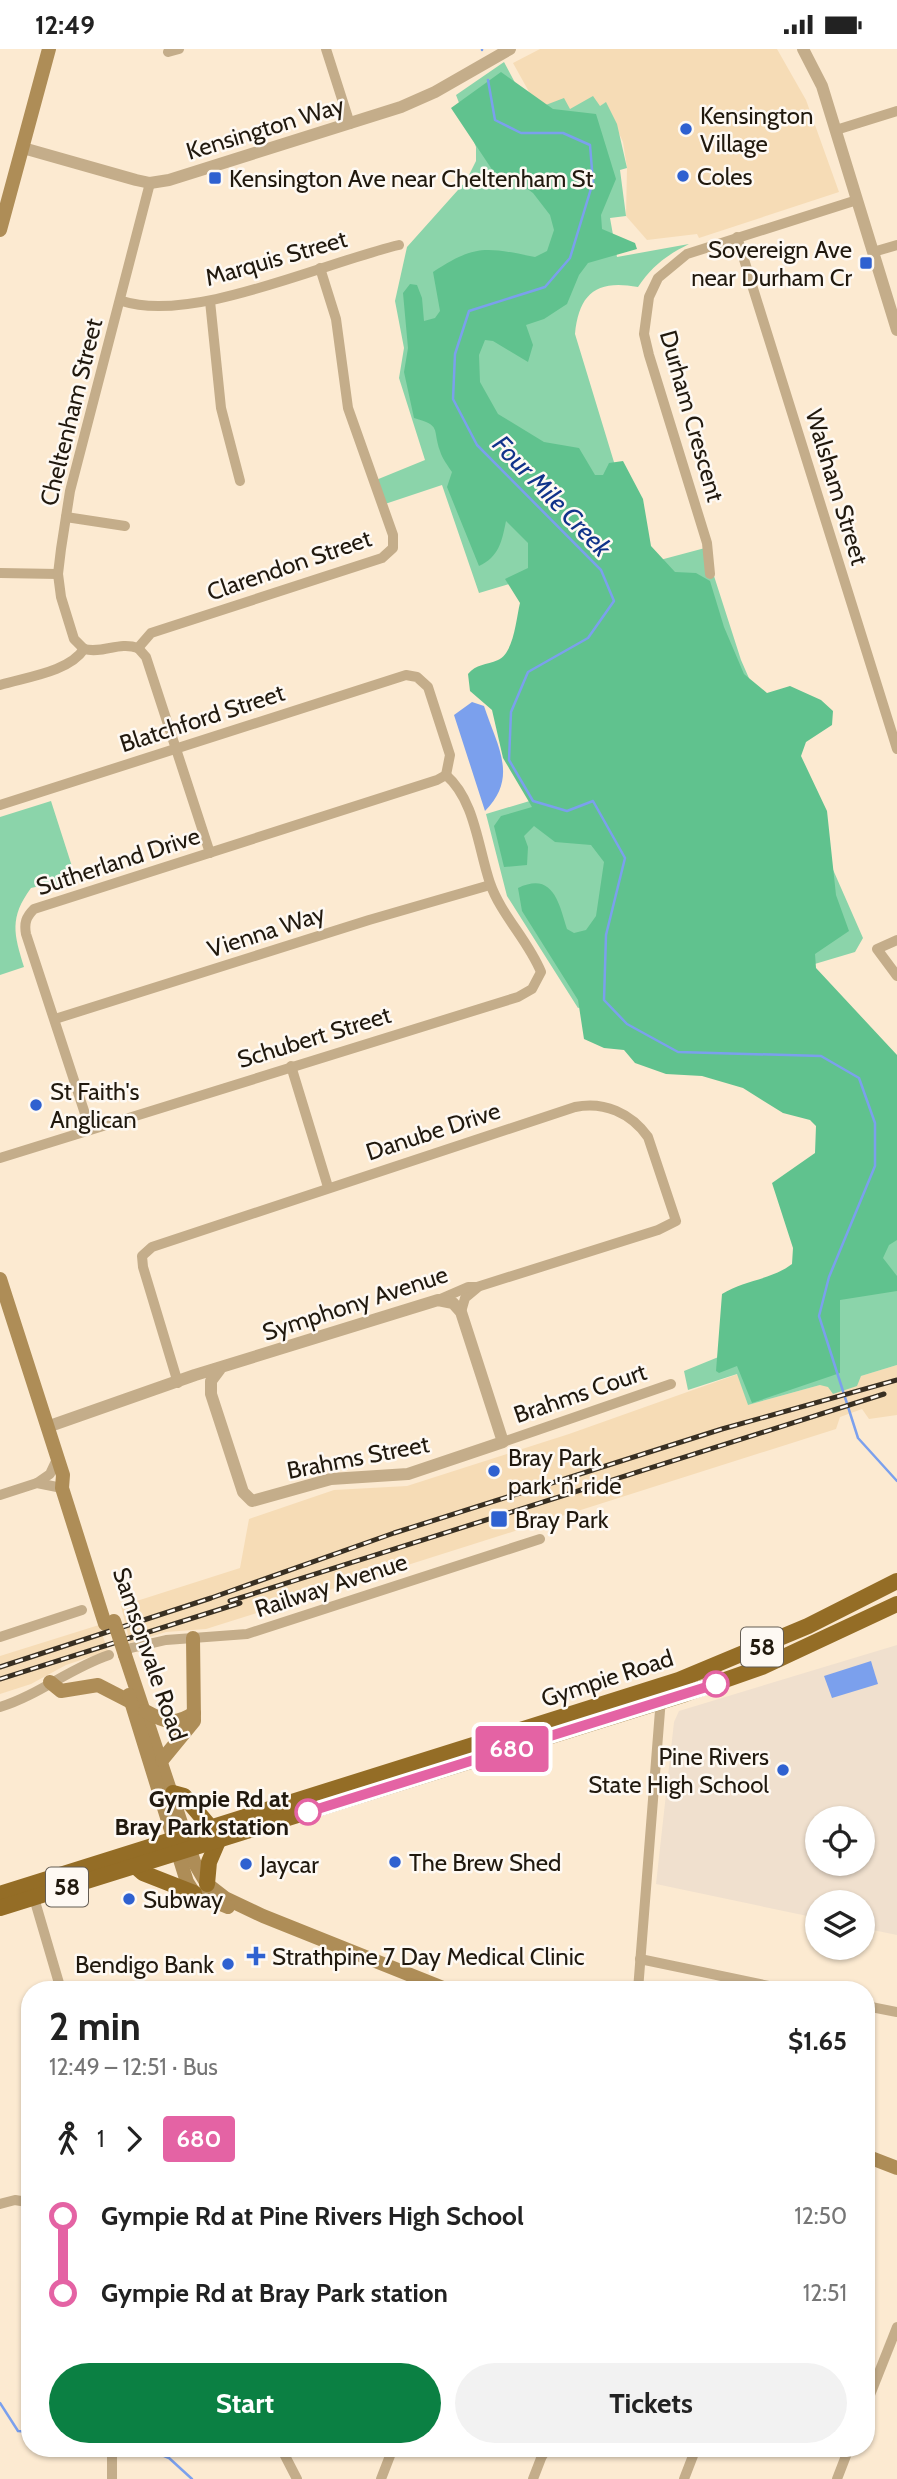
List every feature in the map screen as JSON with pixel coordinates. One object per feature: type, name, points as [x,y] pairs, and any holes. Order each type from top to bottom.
[{"type":"highway","name":"Gympie Road","points":[[660,1694],[897,1581]]},
{"type":"highway","name":"Gympie Road","points":[[0,1894],[182,1844],[660,1694],[762,1667],[897,1604]]},
{"type":"highway","points":[[135,1867],[143,1873],[200,1889],[214,1834],[184,1796],[173,1793]]},
{"type":"highway","name":"Gympie Road","points":[[0,1908],[135,1867],[182,1844]]},
{"type":"main road","points":[[0,230],[49,49]]},
{"type":"main road","name":"Samsonvale Road","points":[[0,1279],[58,1459],[62,1481],[71,1485],[120,1654],[131,1702],[182,1844]]},
{"type":"main road","points":[[162,1760],[191,1728],[194,1713],[194,1637]]},
{"type":"main road","name":"Samsonvale Road","points":[[120,1654],[145,1711],[173,1793],[182,1844]]},
{"type":"main road","points":[[50,1682],[61,1691],[91,1685],[105,1686],[131,1702]]},
{"type":"main road","points":[[145,1711],[164,1721],[176,1723],[194,1713]]},
{"type":"main road","points":[[182,1844],[200,1889],[248,1915],[262,1916],[413,1981]]},
{"type":"main road","points":[[875,2159],[897,2168]]},
{"type":"street","points":[[168,52],[179,49]]},
{"type":"street","points":[[326,49],[349,124]]},
{"type":"street","name":"Kensington Way","points":[[23,148],[150,183],[169,180],[401,107],[510,49]]},
{"type":"street","points":[[803,49],[822,86],[897,330]]},
{"type":"street","points":[[836,130],[897,111]]},
{"type":"street","name":"Cheltenham Street","points":[[84,649],[74,639],[61,597],[58,574],[66,517],[150,183]]},
{"type":"street","name":"Durham Crescent","points":[[710,574],[707,543],[649,355],[644,316],[658,278],[687,254],[857,200]]},
{"type":"street","name":"Walsham Street","points":[[737,237],[897,749]]},
{"type":"street","points":[[873,252],[897,244]]},
{"type":"street","name":"Marquis Street","points":[[121,300],[151,304],[210,301],[399,245]]},
{"type":"street","name":"Clarendon Street","points":[[138,648],[151,633],[382,558],[393,548],[393,535],[348,408],[336,319],[320,268]]},
{"type":"street","points":[[210,301],[221,408],[240,481]]},
{"type":"street","points":[[66,517],[125,526]]},
{"type":"street","points":[[0,573],[58,574]]},
{"type":"street","points":[[0,685],[78,659],[84,649],[93,651],[121,644],[138,648],[146,657],[210,853]]},
{"type":"street","name":"Blatchford Street","points":[[0,805],[406,675],[417,677],[428,687],[450,755],[446,775]]},
{"type":"street","points":[[446,775],[462,792],[490,885]]},
{"type":"street","name":"Sutherland Drive","points":[[90,1129],[26,934],[24,926],[34,909],[437,781],[446,775]]},
{"type":"street","name":"Schubert Street","points":[[90,1129],[519,997],[532,989],[541,972],[526,941],[490,885]]},
{"type":"street","name":"Vienna Way","points":[[55,1019],[369,920],[490,885]]},
{"type":"street","points":[[897,940],[877,949],[897,976]]},
{"type":"street","points":[[291,1066],[328,1187]]},
{"type":"street","name":"Danube Drive","points":[[182,1381],[142,1256],[152,1247],[575,1107],[597,1105],[617,1111],[640,1126],[648,1136],[676,1221]]},
{"type":"street","points":[[0,1158],[90,1129]]},
{"type":"street","name":"Symphony Avenue","points":[[47,1427],[438,1300],[468,1287],[477,1287],[658,1230],[676,1221]]},
{"type":"street","points":[[461,1312],[465,1298],[477,1287]]},
{"type":"street","points":[[438,1300],[453,1303],[461,1312],[503,1442]]},
{"type":"street","points":[[211,1394],[211,1381],[220,1369]]},
{"type":"street","points":[[182,1381],[200,1382],[211,1394]]},
{"type":"street","name":"Brahms Court","points":[[503,1442],[671,1384]]},
{"type":"street","name":"Brahms Street","points":[[211,1394],[243,1492],[253,1501],[331,1479],[408,1473],[503,1442]]},
{"type":"street","points":[[37,1483],[50,1474],[58,1459]]},
{"type":"street","points":[[0,1495],[37,1483],[62,1481]]},
{"type":"street","name":"Railway Avenue","points":[[0,1707],[25,1698],[50,1682],[120,1654],[194,1637],[235,1636],[262,1629],[540,1539]]},
{"type":"street","points":[[0,1637],[82,1610]]},
{"type":"street","points":[[639,1981],[660,1694]]},
{"type":"street","points":[[33,1898],[58,1981]]},
{"type":"street","points":[[640,1959],[745,1981]]},
{"type":"street","points":[[875,2008],[897,2012]]},
{"type":"street","points":[[0,2204],[21,2200]]},
{"type":"street","points":[[875,2382],[897,2327]]},
{"type":"street","points":[[111,2479],[112,2457]]},
{"type":"street","points":[[286,2457],[297,2479]]},
{"type":"street","points":[[381,2479],[390,2457]]},
{"type":"street","points":[[533,2479],[542,2457]]},
{"type":"street","points":[[684,2479],[693,2457]]},
{"type":"street","points":[[837,2479],[846,2457]]},
{"type":"shaded area","points":[[540,49],[777,49],[806,100],[839,192],[699,238],[697,234],[647,240],[626,216],[627,168],[623,142],[605,103],[600,106],[570,109],[538,108],[513,63]]},
{"type":"shaded area","points":[[897,1365],[897,1415],[869,1419],[862,1409],[840,1417],[836,1429],[206,1629],[166,1632],[130,1643],[121,1606],[240,1568],[249,1519],[334,1490],[407,1486],[569,1434],[738,1374],[748,1405],[820,1385],[856,1384],[861,1376]]},
{"type":"shaded area","points":[[99,1625],[108,1651],[66,1665],[31,1684],[0,1694],[0,1656]]},
{"type":"shaded area","name":"Pine Rivers State High School","points":[[897,1645],[897,1935],[875,1930],[875,1890],[805,1890],[805,1915],[656,1884],[674,1722],[679,1711]]},
{"type":"green space","points":[[504,62],[530,111],[564,98],[570,109],[593,96],[600,106],[606,102],[617,124],[627,168],[620,170],[626,216],[610,218],[617,257],[689,244],[660,262],[638,287],[611,285],[592,293],[581,309],[575,334],[645,564],[705,548],[741,660],[863,938],[855,952],[808,966],[897,1056],[897,1365],[861,1376],[857,1386],[833,1394],[828,1387],[820,1385],[748,1405],[737,1374],[688,1390],[684,1371],[819,1316],[875,1123],[604,1000],[578,1008],[507,896],[486,814],[533,800],[591,560],[479,593],[442,485],[385,504],[376,480],[425,460],[399,378],[404,348],[395,301],[407,247],[466,181],[476,161],[476,147],[456,95]]},
{"type":"green space","points":[[501,72],[553,109],[596,114],[616,179],[601,215],[602,229],[635,243],[637,249],[588,263],[579,275],[567,304],[544,319],[526,325],[533,345],[528,362],[493,341],[485,340],[479,355],[480,382],[498,414],[544,442],[579,448],[595,475],[603,475],[609,463],[623,461],[643,499],[651,546],[675,572],[696,573],[710,581],[724,627],[744,674],[767,693],[790,686],[821,700],[833,711],[832,725],[806,742],[801,756],[827,811],[836,895],[849,931],[815,954],[816,968],[897,1055],[897,1240],[889,1245],[883,1258],[897,1276],[897,1291],[840,1300],[840,1373],[752,1403],[737,1366],[719,1373],[716,1371],[722,1294],[792,1264],[793,1248],[772,1183],[815,1153],[816,1126],[810,1120],[783,1113],[743,1088],[702,1076],[666,1074],[635,1063],[624,1050],[604,1048],[584,1039],[578,1000],[522,911],[518,888],[530,884],[547,887],[557,900],[567,929],[574,933],[586,930],[596,916],[604,862],[591,845],[555,842],[534,826],[524,836],[528,847],[527,865],[504,867],[494,826],[501,816],[532,807],[503,758],[492,710],[470,691],[468,674],[478,666],[498,660],[508,650],[514,635],[520,603],[505,579],[528,568],[528,543],[506,521],[495,553],[479,566],[447,487],[452,472],[441,454],[435,429],[429,423],[414,418],[404,372],[408,348],[403,293],[410,284],[417,285],[422,298],[424,321],[435,318],[440,311],[433,272],[460,256],[481,250],[535,257],[547,251],[554,230],[550,215],[533,193],[515,180],[495,174],[451,108]]},
{"type":"green space","points":[[51,801],[77,882],[62,887],[53,883],[31,888],[16,917],[16,935],[24,967],[0,975],[0,817]]},
{"type":"water","points":[[472,702],[484,706],[502,761],[501,786],[485,811],[454,715]]},
{"type":"water","points":[[871,1661],[878,1684],[832,1698],[824,1676]]},
{"type":"waterway","name":"Four Mile Creek","points":[[488,80],[495,120],[521,133],[563,133],[590,145],[593,182],[570,258],[545,287],[469,311],[455,354],[453,399],[477,445],[601,570],[614,601],[588,638],[528,672],[511,712],[509,760],[533,801],[567,811],[593,801],[625,858],[606,935],[604,1000],[627,1024],[678,1052],[821,1056],[859,1078],[875,1123],[875,1166],[829,1277],[819,1316],[858,1438],[897,1481]]},
{"type":"waterway","points":[[0,2403],[18,2431],[21,2431]]},
{"type":"waterway","points":[[167,2457],[192,2479]]},
{"type":"railway","points":[[0,1667],[211,1598],[394,1533],[722,1429],[897,1380]]},
{"type":"railway","points":[[230,1601],[884,1394]]},
{"type":"railway","points":[[0,1679],[240,1603]]},
{"type":"bus line","name":"680","points":[[308,1812],[716,1684]]},
{"type":"place","name":"Kensington Village","points":[[686,129]]},
{"type":"place","name":"Coles","points":[[683,176]]},
{"type":"place","name":"Kensington Ave near Cheltenham St","points":[[215,178]]},
{"type":"place","name":"Sovereign Ave near Durham Cr","points":[[866,263]]},
{"type":"place","name":"St Faith's Anglican","points":[[36,1105]]},
{"type":"place","name":"Bray Park park 'n' ride","points":[[494,1471]]},
{"type":"place","name":"Bray Park","points":[[499,1519]]},
{"type":"place","name":"Pine Rivers State High School","points":[[783,1770]]},
{"type":"place","name":"Gympie Rd at Bray Park station","points":[[308,1812]]},
{"type":"place","name":"The Brew Shed","points":[[395,1862]]},
{"type":"place","name":"Jaycar","points":[[246,1864]]},
{"type":"place","name":"Subway","points":[[129,1899]]},
{"type":"place","name":"Strathpine 7 Day Medical Clinic","points":[[256,1956]]},
{"type":"place","name":"Bendigo Bank","points":[[228,1964]]}]
